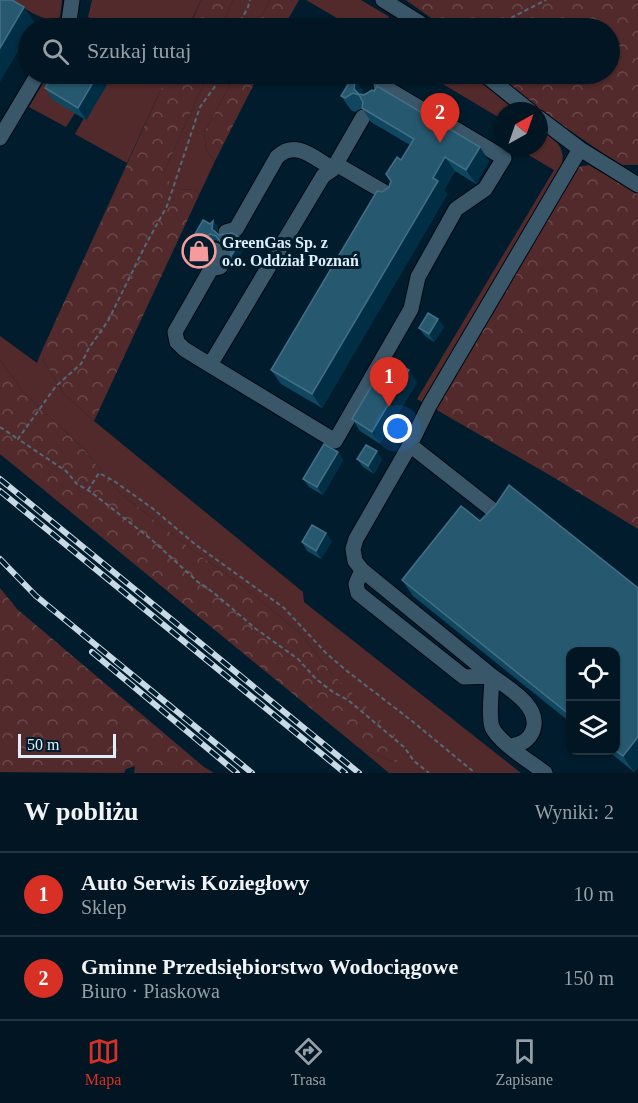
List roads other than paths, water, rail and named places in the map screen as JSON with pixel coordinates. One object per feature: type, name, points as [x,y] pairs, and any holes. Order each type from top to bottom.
[{"type":"street","points":[[69,18],[72,0]]},
{"type":"street","points":[[383,0],[409,18]]},
{"type":"street","points":[[0,138],[32,84]]},
{"type":"street","points":[[496,84],[519,102]]},
{"type":"street","points":[[220,254],[209,260],[211,269],[175,332],[177,342],[184,349],[335,441],[411,309],[418,277],[456,209],[485,189],[504,158],[381,86]]},
{"type":"street","points":[[210,365],[323,176],[334,166],[363,117]]},
{"type":"street","points":[[548,125],[580,149],[638,185]]},
{"type":"street","points":[[233,233],[277,157],[291,149],[299,149],[392,196]]},
{"type":"street","points":[[511,746],[521,744],[528,738],[534,723],[533,713],[526,703],[362,570],[355,561],[353,549],[356,539],[410,445],[429,406],[580,149]]},
{"type":"street","points":[[410,445],[499,515]]},
{"type":"street","points":[[362,570],[356,584],[358,593],[464,677],[492,676]]},
{"type":"street","points":[[444,661],[455,646]]},
{"type":"street","points":[[492,676],[492,727],[499,737],[545,773]]},
{"type":"railway","points":[[0,479],[359,773]]},
{"type":"railway","points":[[0,491],[345,773]]},
{"type":"railway","points":[[0,559],[36,596],[252,773]]},
{"type":"railway","points":[[92,652],[237,773]]},
{"type":"place","name":"Gminne Przedsiębiorstwo Wodociągowe","points":[[440,143]]},
{"type":"place","name":"GreenGas Sp. z o.o. Oddział Poznań","points":[[199,251]]},
{"type":"place","name":"Auto Serwis Koziegłowy","points":[[389,407]]}]
